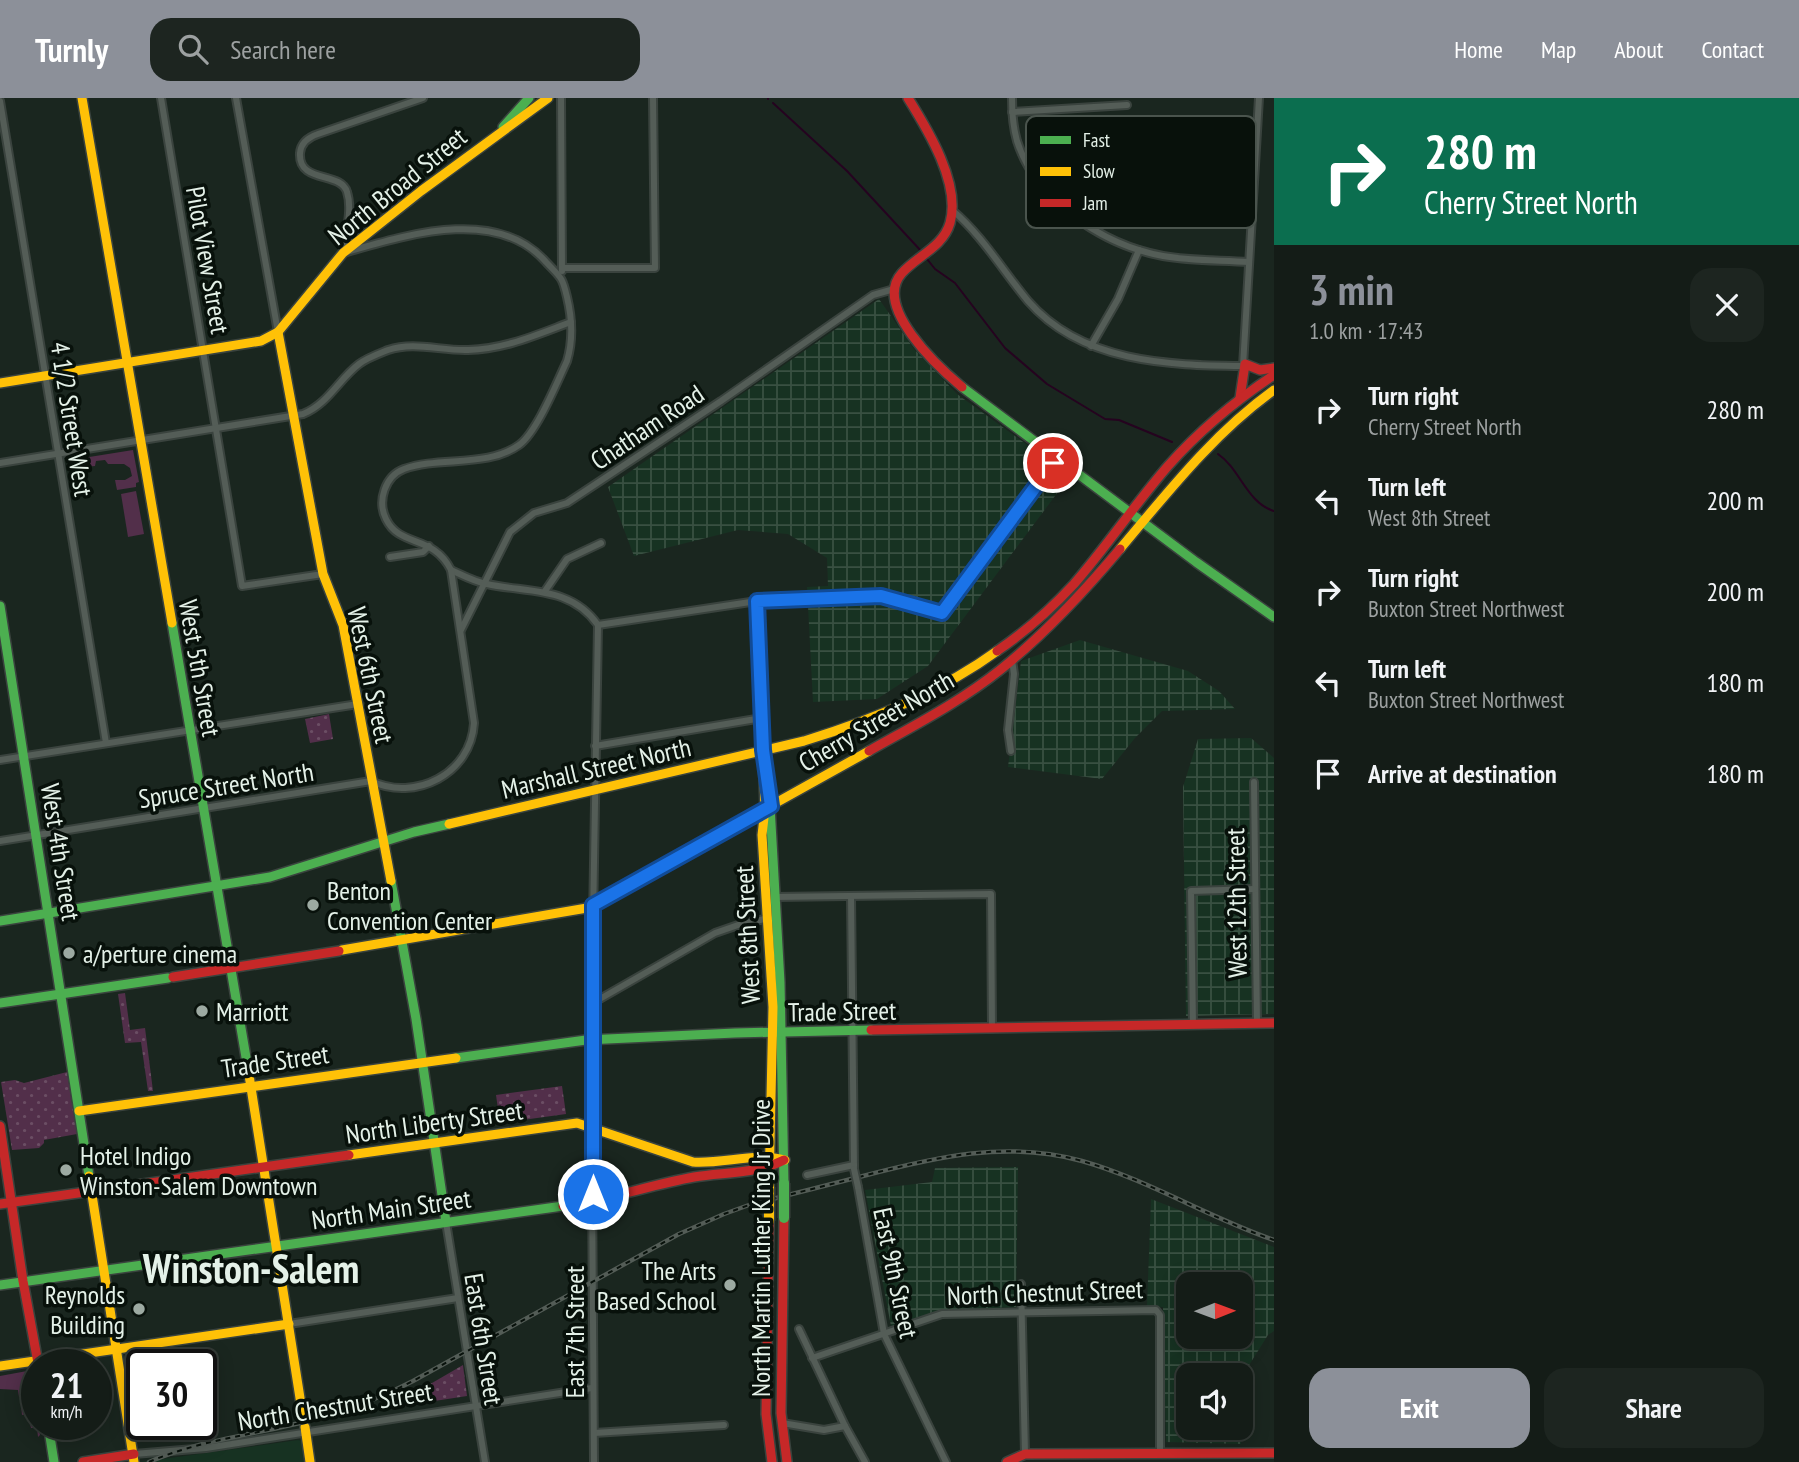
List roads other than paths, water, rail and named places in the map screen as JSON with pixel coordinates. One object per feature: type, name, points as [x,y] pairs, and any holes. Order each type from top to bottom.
[{"type":"main road","name":"West 5th Street","points":[[82,98],[264,1166],[310,1462]]},
{"type":"main road","points":[[500,132],[529,98]]},
{"type":"main road","name":"North Broad Street","points":[[278,332],[343,253],[548,98]]},
{"type":"main road","points":[[908,98],[921,119],[948,183],[952,210],[943,236],[928,253],[899,276],[894,289],[897,312],[931,357],[959,384],[1274,617]]},
{"type":"main road","points":[[0,383],[261,341],[278,332]]},
{"type":"main road","name":"West 6th Street","points":[[278,332],[323,573],[342,625],[384,840],[446,1222]]},
{"type":"main road","points":[[1240,398],[1243,366],[1247,364],[1260,370],[1274,368]]},
{"type":"main road","name":"Marshall Street North","points":[[0,921],[217,887],[287,873],[384,840],[822,736],[874,719],[925,695],[973,667],[1019,634],[1060,597],[1181,452],[1240,398],[1274,374]]},
{"type":"main road","name":"Cherry Street North","points":[[0,1003],[230,969],[575,911],[593,905],[937,712],[1012,660],[1072,605],[1195,459],[1252,406],[1274,390]]},
{"type":"main road","name":"West 4th Street","points":[[0,606],[134,1458]]},
{"type":"main road","name":"West 8th Street","points":[[763,750],[775,897],[777,1033]]},
{"type":"main road","name":"West 8th Street","points":[[768,807],[762,835],[777,1033]]},
{"type":"main road","points":[[737,824],[749,826],[762,835]]},
{"type":"main road","name":"Trade Street","points":[[79,1111],[591,1041],[714,1034],[1274,1024]]},
{"type":"main road","name":"North Martin Luther King Jr Drive","points":[[777,1033],[785,1160],[782,1423],[787,1462]]},
{"type":"main road","name":"North Martin Luther King Jr Drive","points":[[772,1462],[766,1414],[769,1186],[777,1033]]},
{"type":"main road","name":"North Liberty Street","points":[[0,1204],[577,1123],[593,1126],[681,1158],[706,1163],[770,1162]]},
{"type":"main road","points":[[0,1126],[36,1349]]},
{"type":"main road","points":[[681,1158],[685,1170],[682,1179]]},
{"type":"main road","name":"North Main Street","points":[[0,1286],[593,1202],[682,1179],[785,1160]]},
{"type":"main road","points":[[112,1350],[289,1324]]},
{"type":"main road","points":[[0,1366],[21,1364]]},
{"type":"main road","points":[[51,1440],[54,1462]]},
{"type":"main road","points":[[1007,1462],[1025,1454],[1274,1453]]},
{"type":"main road","name":"North Chestnut Street","points":[[83,1462],[134,1458]]},
{"type":"street","name":"Pilot View Street","points":[[161,98],[242,586],[323,573]]},
{"type":"street","name":"West 6th Street","points":[[236,98],[278,332]]},
{"type":"street","points":[[422,98],[318,134],[306,139],[301,147],[301,159],[308,170],[318,177],[342,184],[347,192],[348,214],[343,253],[429,232],[466,229],[503,235],[526,245],[562,277]]},
{"type":"street","points":[[461,630],[451,570],[444,556],[429,546],[404,537],[387,521],[382,503],[388,482],[405,468],[497,455],[522,443],[535,425],[567,361],[571,323],[562,277],[561,98]]},
{"type":"street","points":[[562,268],[654,268],[653,98]]},
{"type":"street","points":[[1012,98],[1014,130],[1026,161]]},
{"type":"street","points":[[1256,143],[1259,98]]},
{"type":"street","name":"4 1/2 Street West","points":[[0,101],[106,743]]},
{"type":"street","points":[[1013,112],[1127,105]]},
{"type":"street","points":[[952,210],[968,224],[1038,312],[1060,328],[1091,346],[1168,365],[1243,366],[1251,228]]},
{"type":"street","points":[[1091,228],[1139,250],[1180,258],[1249,262]]},
{"type":"street","points":[[1091,346],[1118,299],[1139,250]]},
{"type":"street","name":"Chatham Road","points":[[461,630],[505,540],[526,517],[567,503],[721,401],[873,295],[894,289]]},
{"type":"street","points":[[0,463],[308,412],[323,401],[358,365],[392,349],[413,346],[457,350],[491,348],[524,341],[571,323]]},
{"type":"street","points":[[451,570],[485,584],[545,591],[578,605],[590,614],[597,625],[757,601],[881,596],[942,613],[1057,457]]},
{"type":"street","points":[[545,591],[567,559],[601,543]]},
{"type":"street","points":[[390,556],[423,552],[429,546]]},
{"type":"street","name":"West 8th Street","points":[[757,601],[763,750]]},
{"type":"street","name":"East 7th Street","points":[[594,1462],[591,1003],[597,625]]},
{"type":"street","name":"Spruce Street North","points":[[0,841],[371,781],[397,788],[416,788],[434,782],[453,768],[467,750],[474,732],[461,630]]},
{"type":"street","points":[[1011,751],[1007,730],[1014,674],[1012,660]]},
{"type":"street","points":[[0,760],[358,704]]},
{"type":"street","points":[[595,746],[762,718]]},
{"type":"street","name":"West 12th Street","points":[[1254,782],[1257,1023]]},
{"type":"street","points":[[1192,1025],[1191,891],[1255,889]]},
{"type":"street","points":[[775,897],[991,894],[992,1030]]},
{"type":"street","name":"East 9th Street","points":[[851,896],[854,1167],[884,1334],[946,1462]]},
{"type":"street","points":[[591,1003],[715,933],[741,924],[769,919]]},
{"type":"street","points":[[807,1175],[854,1167]]},
{"type":"street","name":"East 6th Street","points":[[446,1222],[485,1462]]},
{"type":"street","points":[[1021,1284],[1025,1454]]},
{"type":"street","points":[[289,1324],[458,1298]]},
{"type":"street","name":"North Chestnut Street","points":[[813,1358],[942,1314],[1159,1311],[1160,1454]]},
{"type":"street","points":[[800,1329],[845,1426],[865,1462]]},
{"type":"street","name":"North Chestnut Street","points":[[134,1458],[206,1448],[304,1426],[592,1388]]},
{"type":"street","points":[[782,1423],[824,1430],[845,1426]]},
{"type":"street","points":[[594,1433],[724,1425]]},
{"type":"waterway","points":[[773,103],[847,171],[922,252]]},
{"type":"waterway","points":[[927,259],[935,269],[955,283],[1005,348],[1047,384],[1105,419],[1119,420],[1172,442]]},
{"type":"waterway","points":[[1218,454],[1226,460],[1257,501],[1274,511]]},
{"type":"railway","points":[[149,1462],[201,1444],[323,1417],[369,1401],[413,1381],[679,1234],[724,1214],[749,1205],[945,1157],[1026,1152],[1082,1161],[1131,1178],[1274,1240]]},
{"type":"place","name":"Benton Convention Center","points":[[313,905]]},
{"type":"place","name":"a/perture cinema","points":[[69,953]]},
{"type":"place","name":"Marriott","points":[[202,1011]]},
{"type":"place","name":"Hotel Indigo Winston-Salem Downtown","points":[[66,1170]]},
{"type":"place","name":"The Arts Based School","points":[[730,1285]]},
{"type":"place","name":"Reynolds Building","points":[[139,1309]]},
{"type":"district","name":"Winston-Salem","points":[[251,1268]]}]
